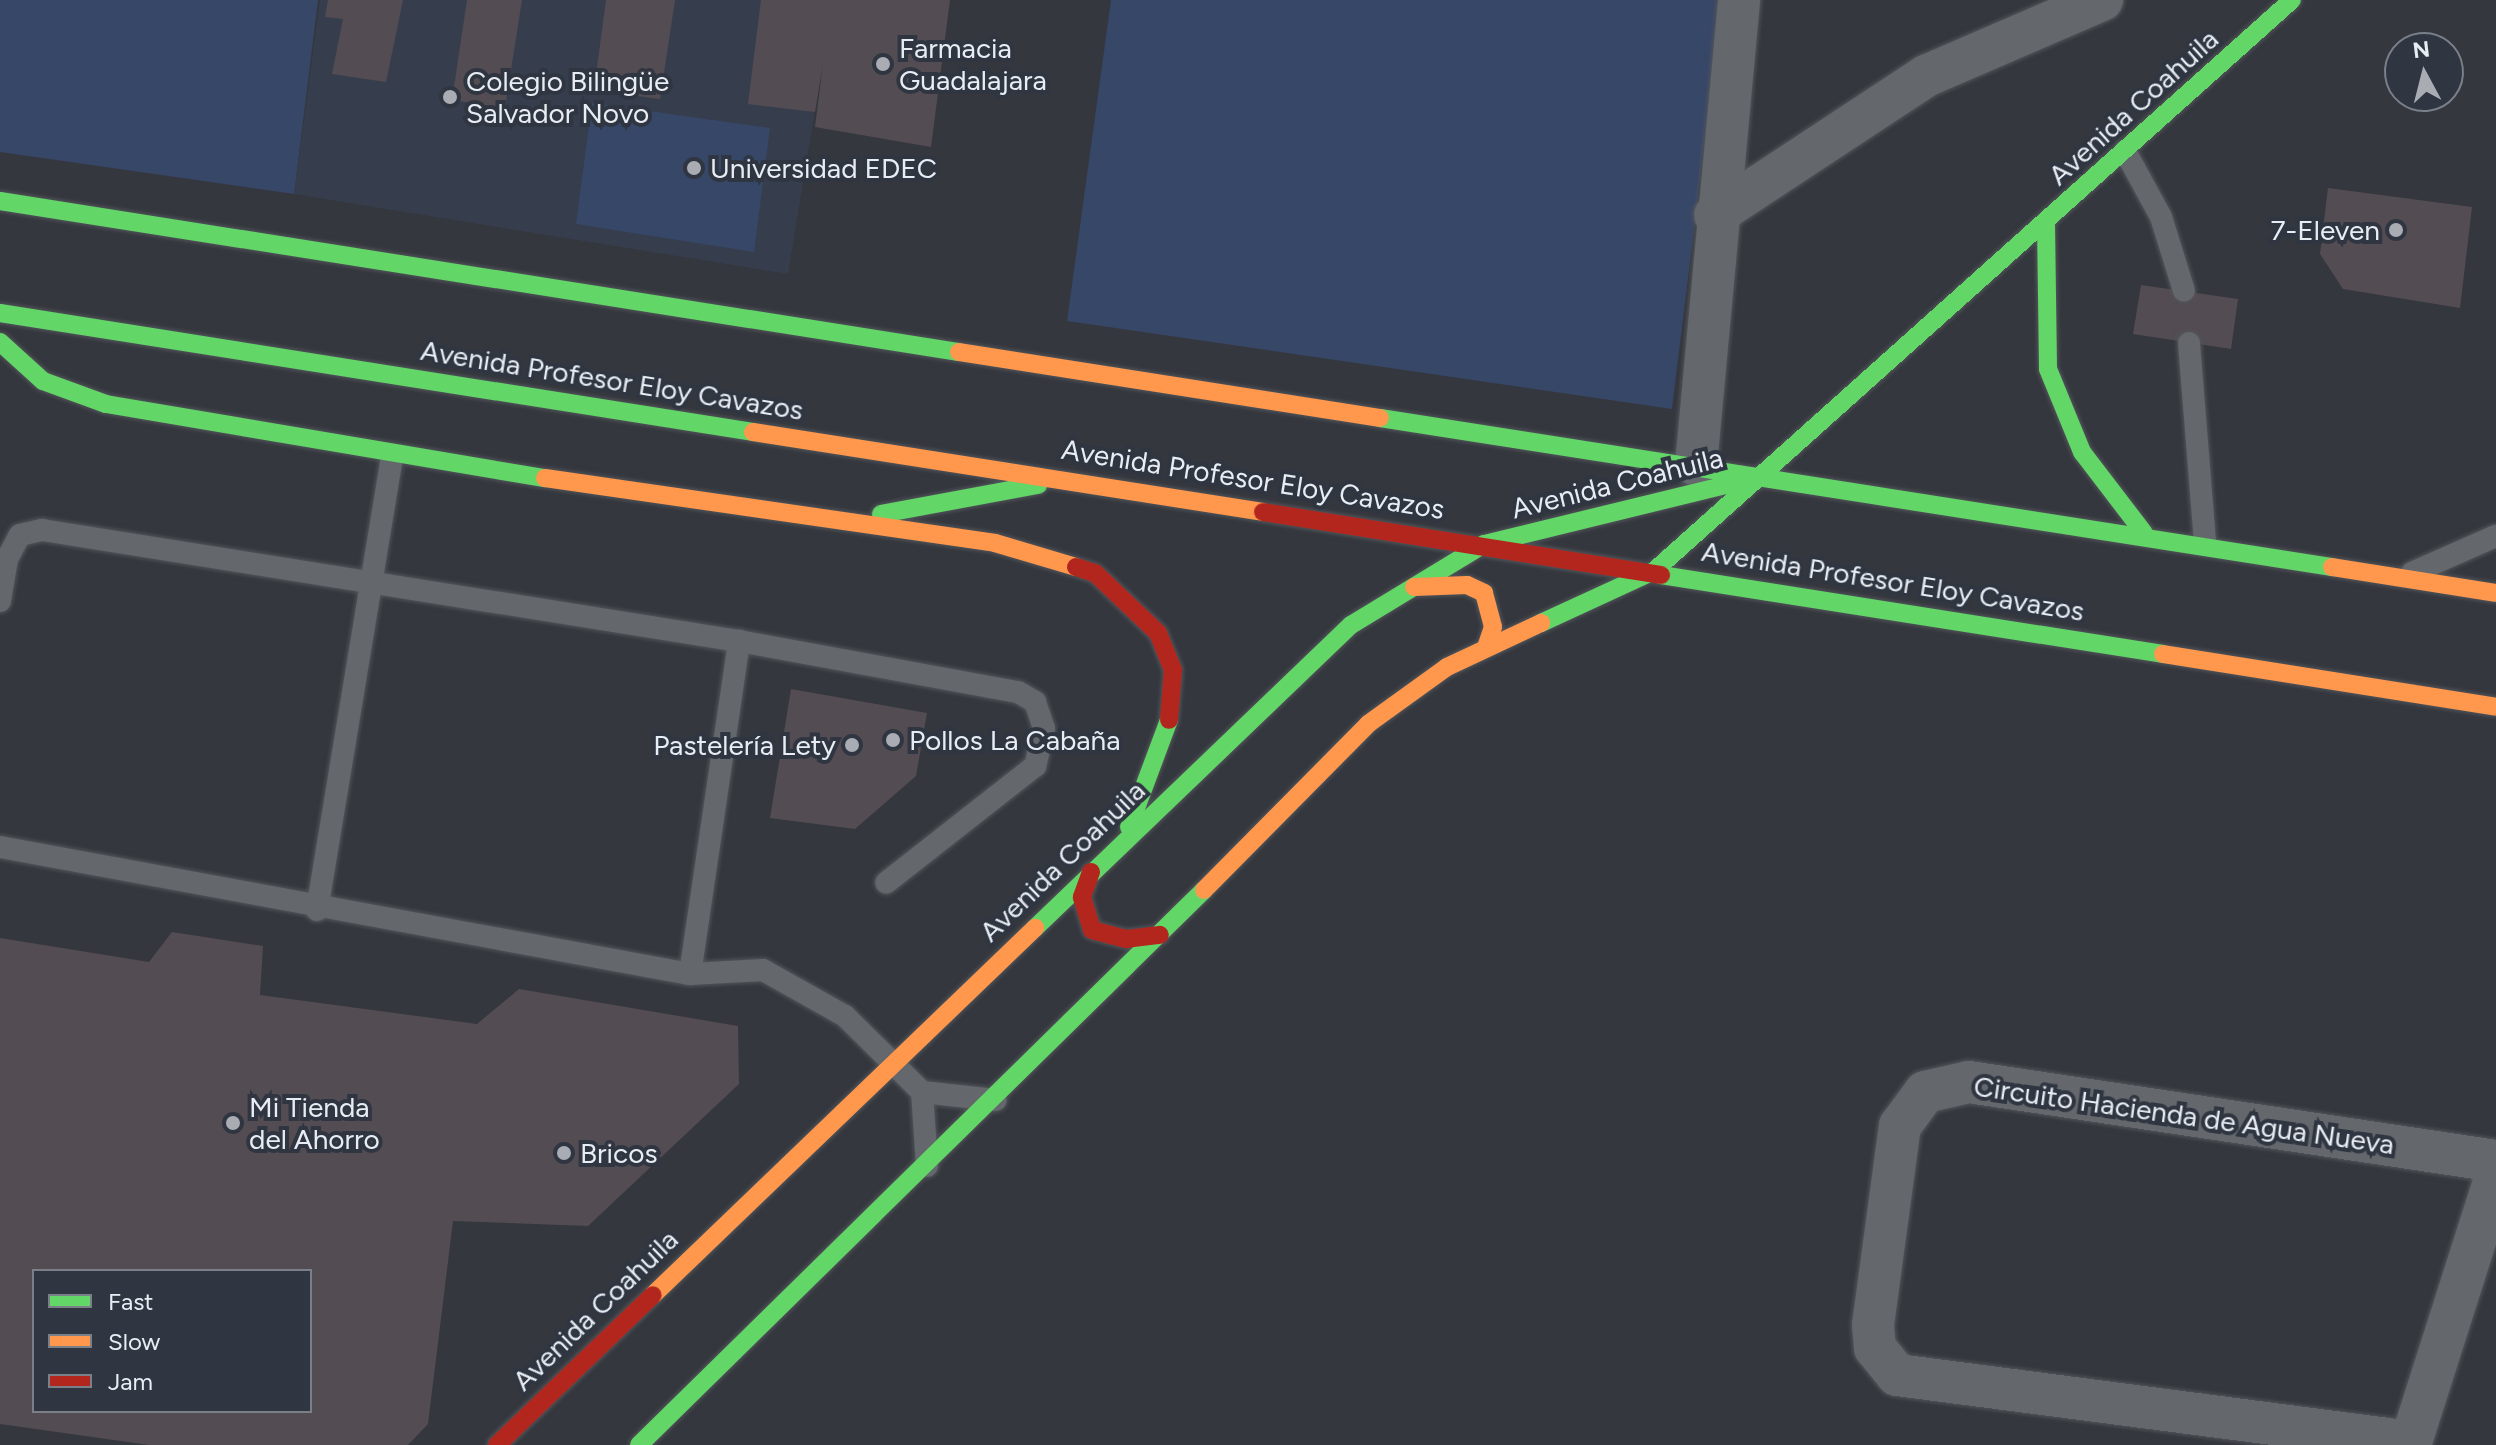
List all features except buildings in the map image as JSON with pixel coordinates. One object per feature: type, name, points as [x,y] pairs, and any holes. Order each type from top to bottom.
[{"type":"main road","name":"Avenida Coahuila","points":[[639,1445],[997,1100],[1368,724],[1486,647],[1654,571],[2046,224],[2292,0]]},
{"type":"main road","points":[[0,201],[1760,477],[2144,533],[2496,593]]},
{"type":"main road","points":[[2046,224],[2048,369],[2082,452],[2144,533]]},
{"type":"main road","name":"Avenida Profesor Eloy Cavazos","points":[[0,313],[1484,544],[2496,707]]},
{"type":"main road","points":[[0,342],[43,381],[106,404],[392,456],[995,543],[1095,573],[1147,621],[1173,670],[1173,710],[1124,839]]},
{"type":"main road","name":"Avenida Coahuila","points":[[497,1445],[1124,839],[1351,625],[1484,544],[1760,477]]},
{"type":"main road","points":[[848,520],[1068,479]]},
{"type":"main road","points":[[2400,579],[2488,614]]},
{"type":"main road","points":[[1409,587],[1467,585],[1484,593],[1493,627],[1486,647]]},
{"type":"main road","points":[[1091,872],[1082,897],[1092,930],[1117,938],[1160,935]]},
{"type":"street","points":[[1696,465],[1715,215],[1739,0]]},
{"type":"street","points":[[1715,215],[1926,76],[2102,0]]},
{"type":"street","name":"Circuito Hacienda de Agua Nueva","points":[[2410,1443],[1897,1375],[1875,1348],[1873,1325],[1900,1126],[1925,1092],[1969,1082],[2496,1161]]},
{"type":"street","points":[[2410,1443],[2496,1175]]},
{"type":"lane","points":[[2125,151],[2161,217],[2184,291]]},
{"type":"lane","points":[[2189,343],[2205,544]]},
{"type":"lane","points":[[317,910],[367,583],[392,456]]},
{"type":"lane","points":[[0,601],[7,559],[20,535],[42,530],[739,641],[1018,692],[1035,702],[1044,728],[1035,766],[886,883]]},
{"type":"lane","points":[[2400,579],[2496,536]]},
{"type":"lane","points":[[690,974],[739,641]]},
{"type":"lane","points":[[0,847],[317,910],[690,974],[763,970],[845,1016],[895,1060],[922,1092],[927,1167]]},
{"type":"lane","points":[[922,1092],[997,1100]]},
{"type":"shaded area","points":[[0,0],[318,0],[294,194],[0,152]]},
{"type":"shaded area","points":[[320,0],[833,0],[788,274],[294,194]]},
{"type":"shaded area","points":[[1111,0],[1722,0],[1672,409],[1067,321]]},
{"type":"shaded area","points":[[592,103],[770,128],[754,252],[576,224]]},
{"type":"traffic: fast","points":[[1541,623],[1654,571],[2292,0]]},
{"type":"traffic: fast","points":[[0,201],[959,352]]},
{"type":"traffic: fast","points":[[2046,224],[2048,369],[2082,452],[2144,533]]},
{"type":"traffic: fast","points":[[0,313],[753,432]]},
{"type":"traffic: fast","points":[[0,342],[43,381],[106,404],[545,478]]},
{"type":"traffic: fast","points":[[1380,418],[2332,567]]},
{"type":"traffic: fast","points":[[1035,928],[1351,625],[1484,544],[1742,481]]},
{"type":"traffic: fast","points":[[881,514],[1038,485]]},
{"type":"traffic: fast","points":[[1661,575],[2163,654]]},
{"type":"traffic: fast","points":[[1129,827],[1169,720]]},
{"type":"traffic: fast","points":[[639,1445],[1204,890]]},
{"type":"traffic: slow","points":[[959,352],[1380,418]]},
{"type":"traffic: slow","points":[[753,432],[1263,512]]},
{"type":"traffic: slow","points":[[545,478],[995,543],[1076,567]]},
{"type":"traffic: slow","points":[[2332,567],[2496,593]]},
{"type":"traffic: slow","points":[[1414,587],[1467,585],[1484,593],[1493,627],[1486,647]]},
{"type":"traffic: slow","points":[[1204,890],[1368,724],[1447,667],[1541,623]]},
{"type":"traffic: slow","points":[[2163,654],[2496,707]]},
{"type":"traffic: slow","points":[[653,1295],[1035,928]]},
{"type":"traffic: jam","points":[[1263,512],[1661,575]]},
{"type":"traffic: jam","points":[[1076,567],[1095,573],[1158,633],[1173,670],[1169,720]]},
{"type":"traffic: jam","points":[[1091,872],[1082,897],[1092,930],[1126,939],[1160,935]]},
{"type":"traffic: jam","points":[[497,1445],[653,1295]]},
{"type":"place","name":"Farmacia Guadalajara","points":[[883,64]]},
{"type":"place","name":"Colegio Bilingüe Salvador Novo","points":[[450,97]]},
{"type":"place","name":"Universidad EDEC","points":[[694,168]]},
{"type":"place","name":"7-Eleven","points":[[2396,230]]},
{"type":"place","name":"Pollos La Cabaña","points":[[893,740]]},
{"type":"place","name":"Pastelería Lety","points":[[852,745]]},
{"type":"place","name":"Mi Tienda del Ahorro","points":[[233,1123]]},
{"type":"place","name":"Bricos","points":[[564,1153]]}]
